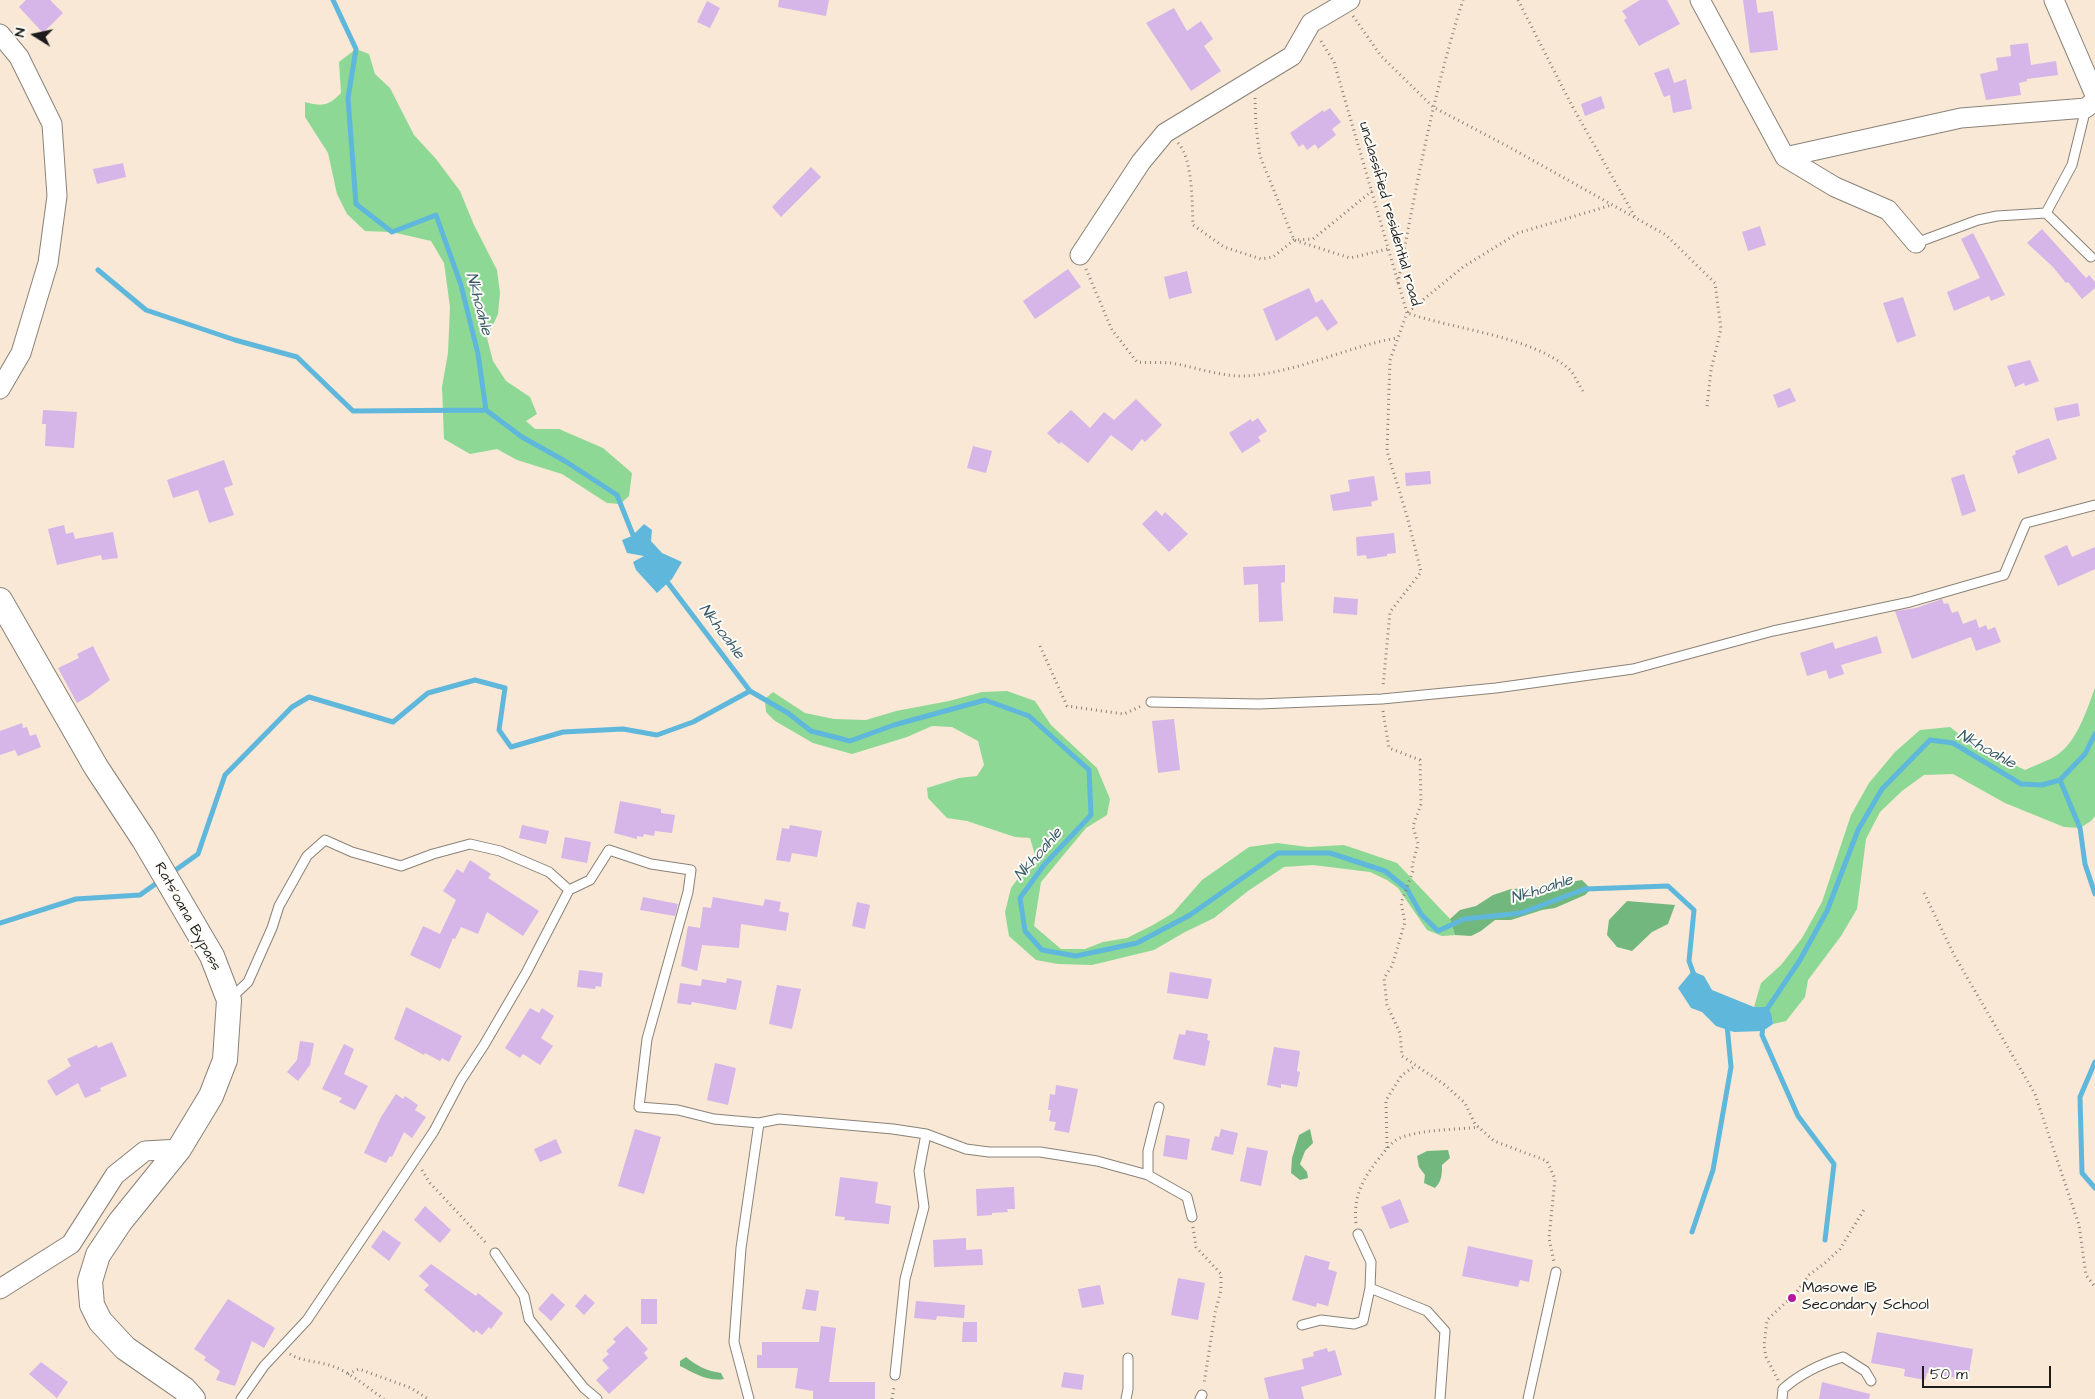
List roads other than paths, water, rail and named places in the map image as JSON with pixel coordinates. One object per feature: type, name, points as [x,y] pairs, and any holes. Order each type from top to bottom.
[{"type":"street","points":[[1700,0],[1786,157],[1835,187],[1888,210],[1916,243]]},
{"type":"street","points":[[1786,157],[1961,118],[2092,101],[2054,0]]},
{"type":"street","points":[[1080,255],[1141,162],[1168,132],[1292,56],[1311,23],[1341,2]]},
{"type":"street","points":[[0,34],[19,57],[52,124],[57,196],[45,272],[21,353],[0,389]]},
{"type":"street","name":"Rats'oana Bypass","points":[[0,600],[96,767],[144,840],[212,956],[229,1000],[225,1060],[211,1096],[179,1149],[120,1222],[98,1255],[90,1281],[92,1305],[100,1321],[125,1348],[184,1388],[193,1399]]},
{"type":"street","points":[[0,1289],[72,1244],[114,1175],[137,1157],[145,1151],[179,1149]]},
{"type":"lane","points":[[2046,213],[2072,165],[2092,101]]},
{"type":"lane","points":[[1916,243],[1978,220],[1997,216],[2046,213],[2091,257]]},
{"type":"lane","points":[[1151,702],[1259,704],[1382,699],[1496,688],[1633,669],[1773,631],[1910,602],[2004,575],[2026,523],[2095,505]]},
{"type":"lane","points":[[229,1000],[248,982],[272,928],[279,906],[307,856],[326,840],[352,852],[401,866],[433,854],[470,844],[500,851],[549,872],[569,890]]},
{"type":"lane","points":[[241,1399],[264,1366],[307,1320],[434,1130],[461,1080],[526,973],[569,890],[590,880],[609,850],[651,864],[691,870],[688,892],[647,1039],[639,1107],[678,1110],[714,1119],[759,1123],[779,1119],[926,1134],[966,1149],[989,1152],[1040,1152],[1097,1161],[1148,1175],[1187,1197],[1192,1217]]},
{"type":"lane","points":[[1148,1175],[1148,1151],[1158,1107]]},
{"type":"lane","points":[[749,1399],[734,1342],[741,1248],[759,1123]]},
{"type":"lane","points":[[895,1375],[905,1279],[924,1207],[919,1171],[926,1134]]},
{"type":"lane","points":[[1302,1325],[1320,1320],[1354,1324],[1364,1321],[1370,1288],[1371,1262],[1358,1234]]},
{"type":"lane","points":[[495,1253],[524,1296],[529,1319],[584,1388],[597,1399]]},
{"type":"lane","points":[[1528,1399],[1556,1272]]},
{"type":"lane","points":[[1370,1288],[1427,1310],[1445,1331],[1440,1399]]},
{"type":"lane","points":[[1782,1399],[1783,1389],[1811,1369],[1843,1357],[1865,1371],[1871,1381]]},
{"type":"lane","points":[[1126,1399],[1128,1389],[1128,1358]]},
{"type":"water","points":[[644,524],[652,530],[651,541],[662,553],[682,562],[672,579],[657,593],[636,570],[633,562],[644,556],[627,553],[622,540],[632,536]]},
{"type":"water","points":[[1692,971],[1704,976],[1712,990],[1754,1007],[1768,1007],[1773,1024],[1763,1031],[1734,1032],[1716,1026],[1702,1012],[1691,1008],[1678,988]]},
{"type":"waterway","name":"Nkhoahle","points":[[333,0],[356,49],[348,98],[356,204],[392,232],[436,215],[461,285],[478,354],[486,410],[522,437],[565,461],[617,495],[635,540]]},
{"type":"waterway","points":[[98,270],[146,310],[235,340],[297,357],[353,411],[486,410]]},
{"type":"waterway","name":"Nkhoahle","points":[[665,579],[750,691],[788,713],[811,731],[850,741],[894,725],[985,700],[1029,716],[1089,770],[1091,815],[1044,865],[1020,898],[1025,931],[1042,950],[1076,956],[1137,943],[1190,915],[1278,853],[1330,853],[1385,871],[1407,889],[1421,914],[1438,931],[1464,919],[1521,913],[1585,889],[1668,886],[1694,910],[1689,961],[1694,975]]},
{"type":"waterway","points":[[170,874],[198,854],[225,775],[292,707],[309,697],[393,722],[428,693],[475,680],[505,688],[499,730],[511,747],[563,732],[623,729],[657,735],[693,722],[750,691]]},
{"type":"waterway","name":"Nkhoahle","points":[[1765,1012],[1800,960],[1827,911],[1858,830],[1882,789],[1930,740],[1953,743],[2021,784],[2042,785],[2060,780],[2085,754],[2095,734]]},
{"type":"waterway","points":[[2060,780],[2080,828],[2085,864],[2095,894]]},
{"type":"waterway","points":[[0,923],[76,899],[140,895],[161,880]]},
{"type":"waterway","points":[[1692,1232],[1713,1170],[1731,1067],[1727,1025]]},
{"type":"waterway","points":[[1763,1025],[1762,1035],[1798,1116],[1834,1164],[1825,1240]]},
{"type":"waterway","points":[[2095,1062],[2080,1097],[2082,1173],[2095,1188]]},
{"type":"place","name":"Masowe 1B Secondary School","points":[[1792,1298]]}]
